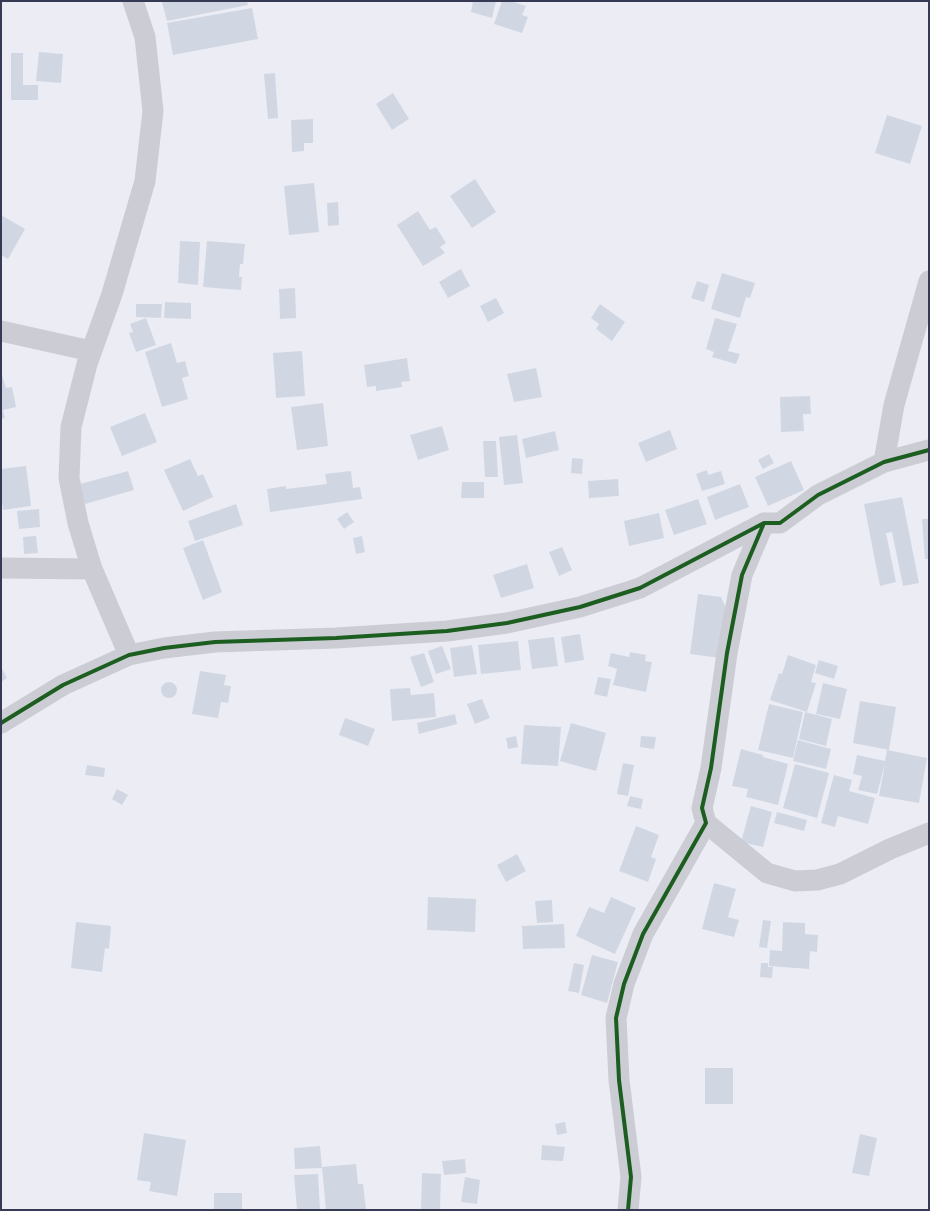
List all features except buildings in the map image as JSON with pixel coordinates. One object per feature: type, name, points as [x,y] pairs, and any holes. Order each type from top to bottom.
[{"type":"street","points":[[129,655],[92,569],[78,523],[69,478],[71,427],[91,351],[112,294],[145,181],[153,111],[145,37],[133,1]]},
{"type":"street","points":[[884,462],[894,405],[929,281]]},
{"type":"street","points":[[1,331],[91,351]]},
{"type":"street","points":[[1,723],[63,685],[129,655],[164,648],[215,642],[447,631],[507,623],[580,607],[640,588],[764,523],[780,523],[818,495],[884,462],[929,450]]},
{"type":"street","points":[[764,523],[742,575],[730,637],[710,768],[702,808],[706,823],[767,874],[795,881],[817,880],[840,874],[929,833]]},
{"type":"street","points":[[1,568],[92,569]]},
{"type":"street","points":[[628,1210],[631,1177],[619,1080],[616,1018],[624,984],[643,934],[706,823]]},
{"type":"cycle path","points":[[628,1210],[631,1177],[619,1080],[616,1018],[624,984],[643,934],[706,823],[702,808],[711,768],[727,653],[742,575],[764,523],[780,523],[818,495],[884,462],[929,450]]},
{"type":"cycle path","points":[[1,723],[63,685],[129,655],[164,648],[215,642],[336,638],[447,631],[507,623],[580,607],[640,588],[764,523]]}]
